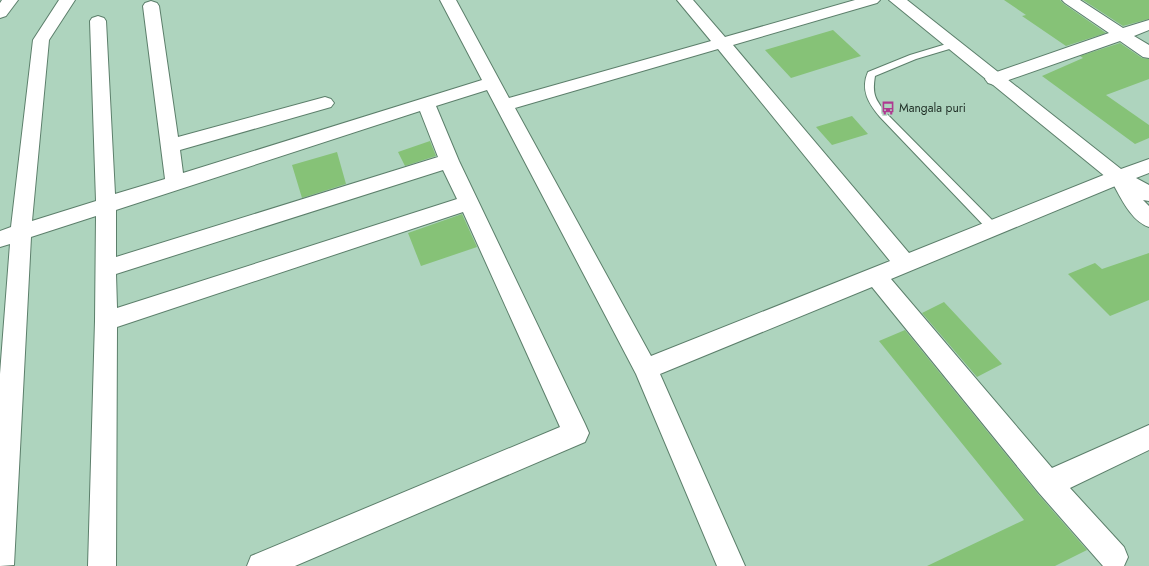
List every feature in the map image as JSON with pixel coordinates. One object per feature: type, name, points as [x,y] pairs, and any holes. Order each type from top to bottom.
[{"type":"street","points":[[0,1],[10,0]]},
{"type":"street","points":[[0,13],[10,0]]},
{"type":"street","points":[[0,565],[11,235],[41,40],[67,0]]},
{"type":"street","points":[[448,0],[646,369],[731,566]]},
{"type":"street","points":[[685,0],[905,264]]},
{"type":"street","points":[[505,105],[872,0]]},
{"type":"street","points":[[897,0],[1118,177],[1149,194]]},
{"type":"street","points":[[1070,0],[1149,52]]},
{"type":"street","points":[[151,6],[175,184]]},
{"type":"street","points":[[98,21],[106,206],[106,321],[102,566]]},
{"type":"street","points":[[994,79],[1149,25]]},
{"type":"street","points":[[11,235],[493,82]]},
{"type":"street","points":[[170,146],[324,102]]},
{"type":"street","points":[[261,566],[576,433],[468,203],[426,103]]},
{"type":"street","points":[[105,269],[449,160]]},
{"type":"street","points":[[646,369],[1118,177],[1149,166]]},
{"type":"street","points":[[1118,177],[1134,203],[1149,218]]},
{"type":"street","points":[[106,321],[468,203]]},
{"type":"street","points":[[876,276],[1048,484],[1114,557]]},
{"type":"street","points":[[1048,484],[1149,437]]},
{"type":"lane","points":[[953,45],[913,57],[871,74],[869,98],[883,115],[994,228]]},
{"type":"building","points":[[1004,0],[1060,0],[1106,33],[1066,46],[1022,16],[1026,15]]},
{"type":"building","points":[[1083,0],[1149,0],[1149,19],[1123,26]]},
{"type":"building","points":[[833,30],[861,56],[791,78],[765,50]]},
{"type":"building","points":[[1120,43],[1142,58],[1149,59],[1149,79],[1106,95],[1149,125],[1149,138],[1135,144],[1042,76],[1083,58],[1080,56]]},
{"type":"building","points":[[852,116],[868,134],[832,145],[816,127]]},
{"type":"building","points":[[430,141],[436,156],[405,166],[398,152]]},
{"type":"building","points":[[337,152],[346,184],[302,198],[292,165]]},
{"type":"building","points":[[462,214],[477,247],[421,266],[408,233]]},
{"type":"building","points":[[1149,253],[1149,300],[1110,316],[1068,274],[1095,263],[1102,269]]},
{"type":"building","points":[[944,302],[1002,364],[977,377],[922,313]]},
{"type":"building","points":[[905,330],[1038,494],[1087,550],[1055,566],[927,566],[1024,520],[879,341]]},
{"type":"place","name":"Mangala puri","points":[[888,108]]}]
